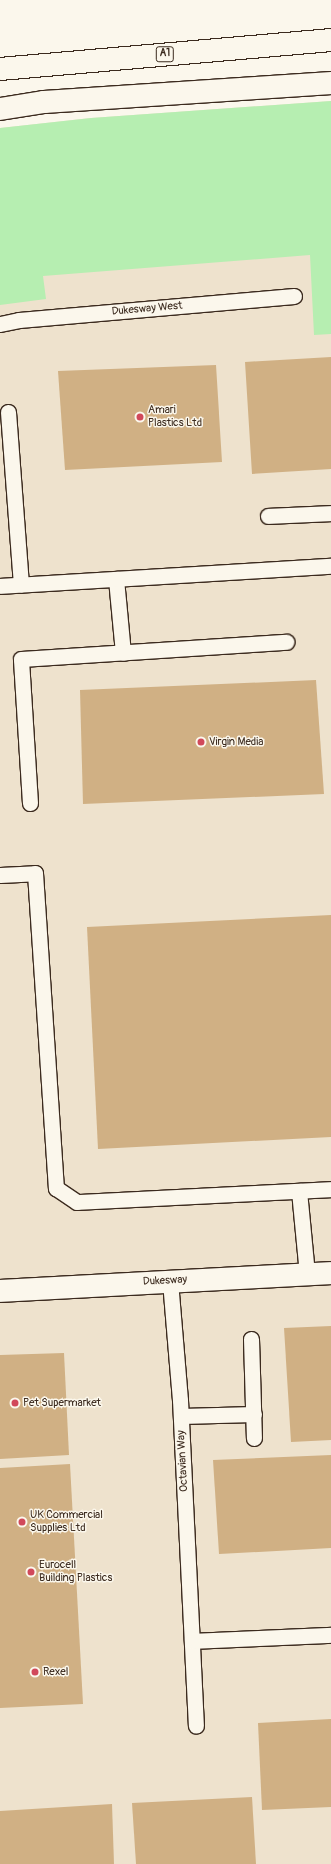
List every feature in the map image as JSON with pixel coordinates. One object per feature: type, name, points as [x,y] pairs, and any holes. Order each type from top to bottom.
[{"type":"main road","name":"A1","points":[[0,69],[331,40]]},
{"type":"main road","points":[[0,108],[51,102],[331,83]]},
{"type":"main road","name":"Dukesway","points":[[0,1291],[331,1273]]},
{"type":"lane","name":"Dukesway West","points":[[0,324],[20,320],[294,296]]},
{"type":"lane","points":[[8,412],[22,585]]},
{"type":"lane","points":[[268,516],[331,513]]},
{"type":"lane","points":[[0,586],[331,566]]},
{"type":"lane","points":[[116,579],[124,653]]},
{"type":"lane","points":[[30,803],[21,660],[286,642]]},
{"type":"lane","points":[[0,875],[35,873],[56,1188],[77,1202],[331,1189]]},
{"type":"lane","points":[[299,1191],[307,1274]]},
{"type":"lane","name":"Octavian Way","points":[[170,1281],[181,1416],[196,1726]]},
{"type":"lane","points":[[251,1339],[254,1438]]},
{"type":"lane","points":[[181,1416],[254,1414]]},
{"type":"lane","points":[[192,1641],[331,1635]]},
{"type":"shaded area","points":[[331,101],[331,1864],[0,1864],[0,128],[91,118]]},
{"type":"green space","points":[[331,101],[331,334],[314,335],[310,255],[43,276],[46,299],[0,305],[0,128],[91,118]]},
{"type":"building","points":[[331,357],[331,469],[252,474],[245,362]]},
{"type":"building","name":"Amari Plastics Ltd","points":[[216,365],[222,462],[65,470],[58,371]]},
{"type":"building","name":"Virgin Media","points":[[316,680],[324,794],[83,804],[80,690]]},
{"type":"building","points":[[331,915],[331,1137],[98,1149],[87,927]]},
{"type":"building","points":[[331,1326],[331,1440],[291,1442],[284,1328]]},
{"type":"building","points":[[64,1353],[69,1455],[0,1459],[0,1355]]},
{"type":"building","points":[[331,1455],[331,1548],[219,1554],[213,1460]]},
{"type":"building","points":[[70,1464],[83,1704],[0,1708],[0,1468]]},
{"type":"building","points":[[331,1719],[331,1807],[262,1810],[258,1723]]},
{"type":"building","points":[[252,1797],[256,1864],[136,1864],[132,1803]]},
{"type":"building","points":[[112,1804],[114,1864],[0,1864],[0,1811]]},
{"type":"place","name":"Amari Plastics Ltd","points":[[140,417]]},
{"type":"place","name":"Virgin Media","points":[[201,742]]},
{"type":"place","name":"Pet Supermarket","points":[[15,1403]]},
{"type":"place","name":"UK Commercial Supplies Ltd","points":[[22,1522]]},
{"type":"place","name":"Eurocell Building Plastics","points":[[31,1572]]},
{"type":"place","name":"Rexel","points":[[35,1672]]}]
